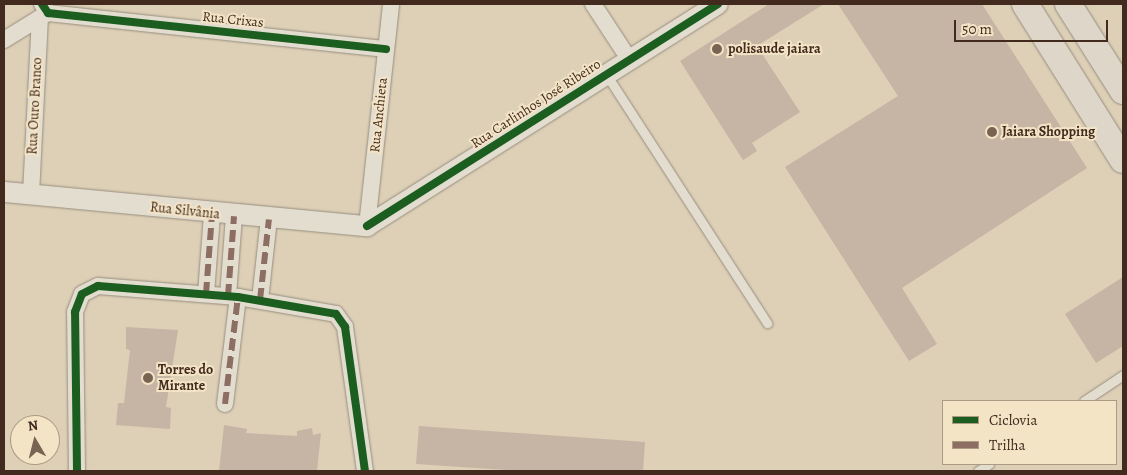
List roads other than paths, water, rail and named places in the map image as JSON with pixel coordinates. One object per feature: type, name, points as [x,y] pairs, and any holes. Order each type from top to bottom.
[{"type":"main road","points":[[1025,4],[1123,160]]},
{"type":"main road","points":[[1068,4],[1123,91]]},
{"type":"street","points":[[4,40],[43,12],[63,4]]},
{"type":"street","name":"Rua Anchieta","points":[[367,226],[391,4]]},
{"type":"street","points":[[592,4],[629,59]]},
{"type":"street","name":"Rua Carlinhos José Ribeiro","points":[[367,226],[718,4]]},
{"type":"street","name":"Rua Crixas","points":[[43,12],[386,49]]},
{"type":"street","name":"Rua Ouro Branco","points":[[31,194],[43,12]]},
{"type":"street","name":"Rua Silvânia","points":[[4,192],[212,214],[367,226]]},
{"type":"street","points":[[206,294],[212,214]]},
{"type":"street","points":[[225,404],[233,296],[234,216]]},
{"type":"street","points":[[260,300],[269,218]]},
{"type":"street","points":[[77,471],[75,312],[82,294],[98,286],[233,296],[328,310],[336,314],[345,326],[365,471]]},
{"type":"lane","points":[[605,74],[767,323]]},
{"type":"lane","points":[[1086,400],[1123,375]]},
{"type":"place","name":"polisaude jaiara","points":[[717,49]]},
{"type":"place","name":"Jaiara Shopping","points":[[992,132]]},
{"type":"place","name":"Torres do Mirante","points":[[148,378]]}]
